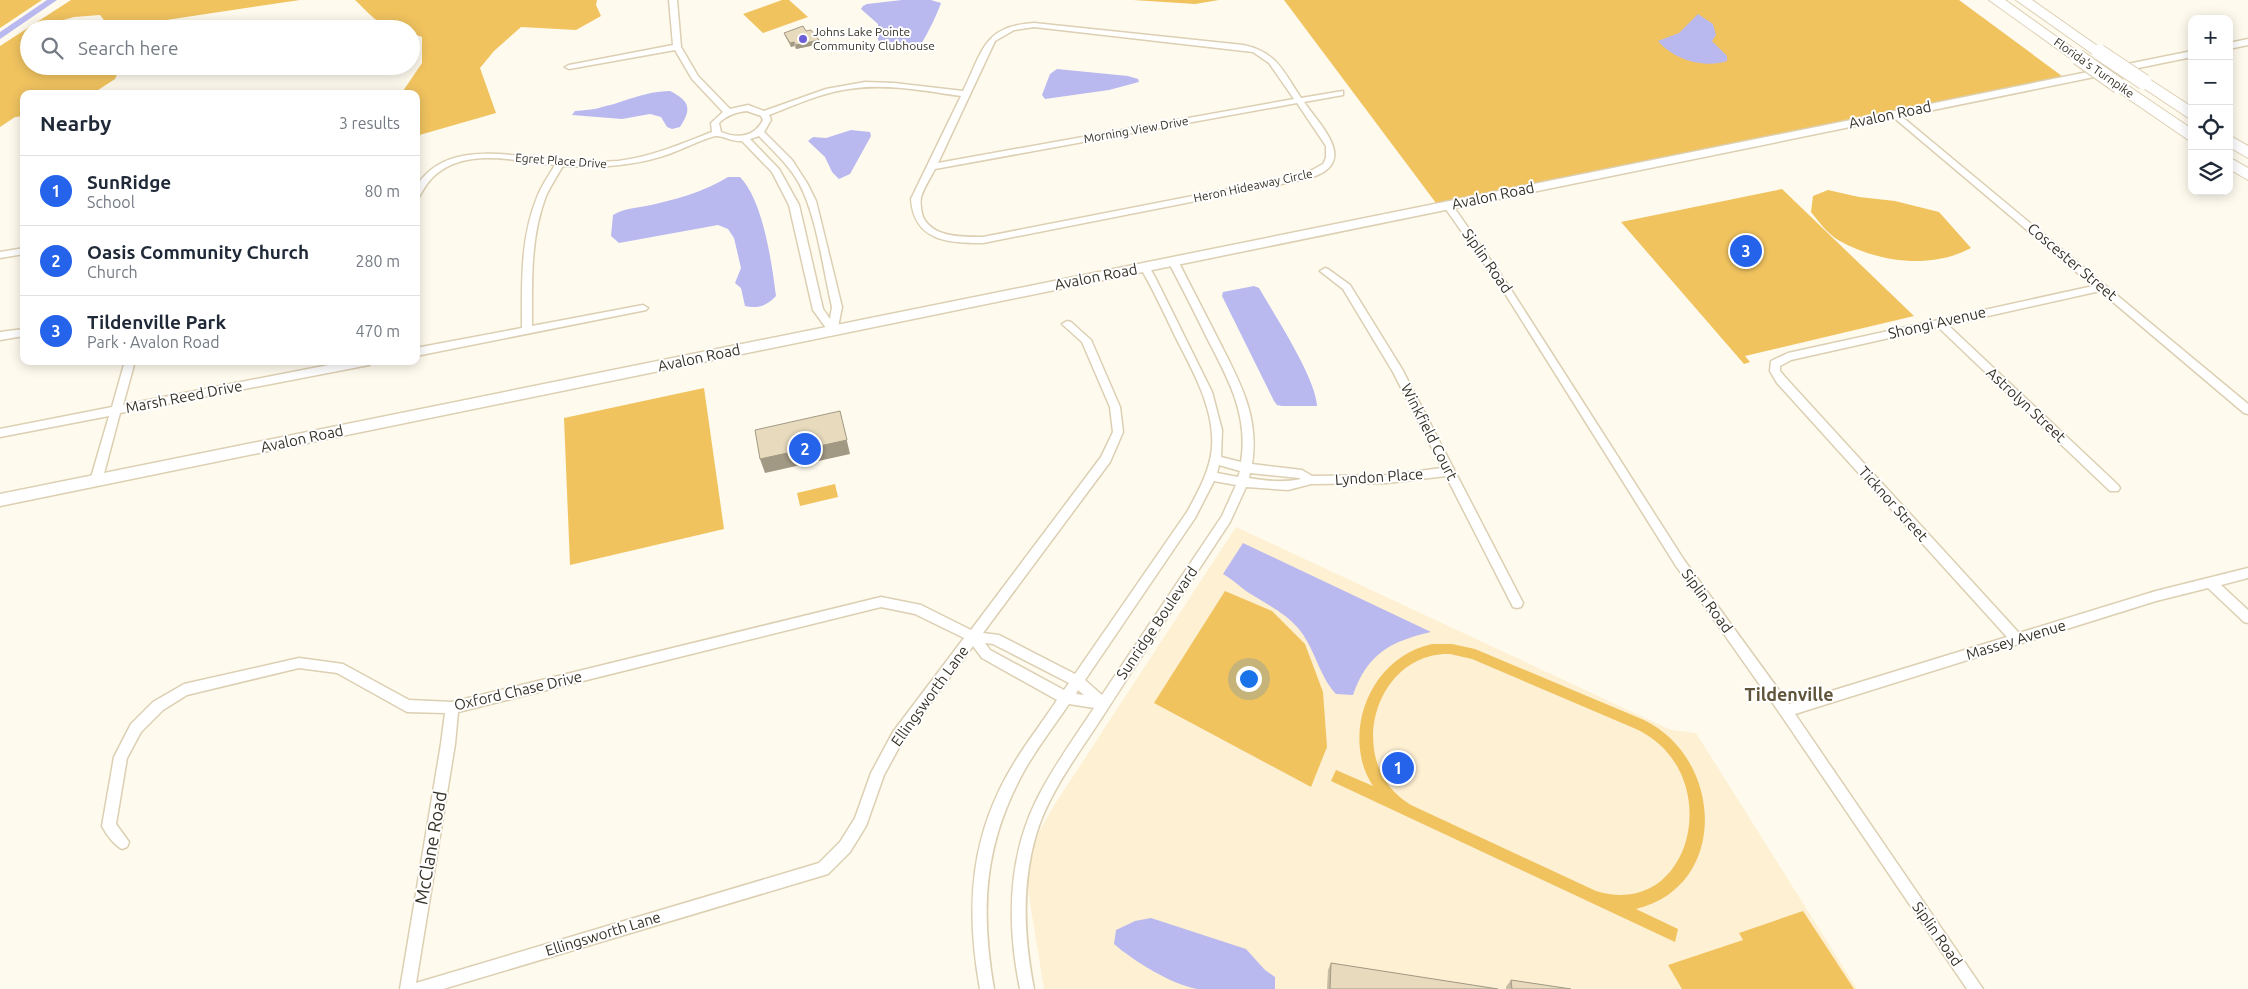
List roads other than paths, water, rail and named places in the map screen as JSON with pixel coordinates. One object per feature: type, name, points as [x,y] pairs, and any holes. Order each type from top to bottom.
[{"type":"highway","name":"Florida's Turnpike","points":[[1996,0],[2188,133]]},
{"type":"highway","name":"Florida's Turnpike","points":[[2023,0],[2188,111]]},
{"type":"highway","points":[[2233,143],[2248,153]]},
{"type":"highway","points":[[2233,165],[2248,175]]},
{"type":"main road","points":[[2233,45],[2248,42]]},
{"type":"main road","name":"Avalon Road","points":[[0,500],[2188,55]]},
{"type":"street","points":[[674,0],[677,47],[695,77],[728,112]]},
{"type":"street","name":"Heron Hideaway Circle","points":[[1034,25],[1243,47],[1256,50],[1272,61],[1330,146],[1332,156],[1329,165],[1321,171],[1307,176],[983,240],[947,238],[932,232],[921,223],[915,211],[916,199],[966,94],[992,40],[999,33],[1010,28],[1034,25]]},
{"type":"street","points":[[570,66],[677,47]]},
{"type":"street","points":[[764,114],[767,120],[766,126],[760,132],[744,138],[724,137],[717,133],[715,123],[728,112],[748,108],[764,114],[816,94],[853,86],[892,86],[966,94]]},
{"type":"street","name":"Morning View Drive","points":[[931,168],[1340,93]]},
{"type":"street","name":"Coscester Street","points":[[1895,114],[2248,410]]},
{"type":"street","points":[[760,132],[789,162],[803,183],[818,225],[837,307],[833,330]]},
{"type":"street","name":"Egret Place Drive","points":[[420,187],[432,172],[448,163],[466,157],[486,155],[560,162],[612,164],[635,161],[661,154],[717,133]]},
{"type":"street","points":[[744,138],[776,171],[794,205],[818,310],[833,330]]},
{"type":"street","points":[[527,330],[527,261],[532,228],[542,197],[560,162]]},
{"type":"street","name":"Siplin Road","points":[[1448,206],[1507,290],[1680,563],[1786,711],[1976,989]]},
{"type":"street","points":[[800,228],[818,225]]},
{"type":"street","points":[[0,255],[20,252]]},
{"type":"street","name":"Sunridge Boulevard","points":[[1027,989],[1016,922],[1021,871],[1030,834],[1039,810],[1057,776],[1226,519],[1237,498],[1246,468],[1248,426],[1239,391],[1173,261]]},
{"type":"street","points":[[987,989],[982,962],[978,917],[980,878],[990,831],[1002,797],[1020,766],[1191,515],[1206,489],[1215,460],[1217,428],[1211,400],[1145,267]]},
{"type":"street","name":"Winkfield Court","points":[[1325,271],[1348,288],[1398,372],[1517,603]]},
{"type":"street","name":"Shongi Avenue","points":[[1775,364],[1788,357],[2102,287]]},
{"type":"street","points":[[420,351],[643,308]]},
{"type":"street","name":"Astrolyn Street","points":[[1939,322],[2114,488]]},
{"type":"street","name":"Ellingsworth Lane","points":[[418,989],[823,869],[845,847],[860,821],[878,773],[898,736],[948,666],[974,637],[1106,460],[1118,432],[1115,407],[1086,340],[1067,324]]},
{"type":"street","points":[[0,336],[20,333]]},
{"type":"street","name":"Ticknor Street","points":[[1775,364],[1775,371],[1781,380],[2017,640]]},
{"type":"street","points":[[96,481],[129,365]]},
{"type":"street","name":"Marsh Reed Drive","points":[[0,433],[349,365]]},
{"type":"street","points":[[1211,476],[1280,484],[1305,483],[1310,480],[1302,474],[1246,468],[1215,460]]},
{"type":"street","name":"Lyndon Place","points":[[1310,480],[1387,479],[1448,471]]},
{"type":"street","name":"Massey Avenue","points":[[1786,711],[2156,596],[2248,573]]},
{"type":"street","points":[[2210,582],[2248,618]]},
{"type":"street","name":"Oxford Chase Drive","points":[[122,842],[109,826],[121,757],[136,728],[158,706],[184,690],[300,663],[340,668],[407,706],[452,708],[881,602],[918,609],[974,637],[995,639],[1078,681],[1104,704]]},
{"type":"street","name":"Oxford Chase Drive","points":[[974,637],[986,654],[1066,698],[1104,704]]},
{"type":"street","points":[[1020,672],[1030,657]]},
{"type":"street","name":"McClane Road","points":[[407,989],[448,744],[452,708]]},
{"type":"water","points":[[902,0],[931,0],[941,3],[932,25],[920,45],[881,43],[878,40],[878,24],[861,9],[867,4]]},
{"type":"water","points":[[1698,14],[1713,24],[1716,35],[1712,41],[1727,56],[1727,61],[1709,64],[1690,61],[1672,53],[1658,41],[1679,33]]},
{"type":"water","points":[[1057,69],[1128,76],[1138,79],[1139,82],[1109,90],[1045,99],[1042,95],[1050,74]]},
{"type":"water","points":[[670,91],[682,98],[687,106],[684,121],[680,127],[672,129],[667,127],[661,117],[650,114],[622,119],[572,115],[575,111],[596,109],[643,95]]},
{"type":"water","points":[[851,130],[870,132],[871,136],[850,174],[839,179],[832,172],[825,157],[808,141],[813,137],[826,138]]},
{"type":"water","points":[[728,177],[740,177],[748,187],[755,201],[765,233],[776,296],[758,307],[745,306],[741,288],[735,283],[741,268],[734,238],[728,229],[718,225],[619,243],[611,236],[613,215],[629,209],[657,204],[688,195]]},
{"type":"water","points":[[1254,286],[1259,288],[1302,363],[1310,379],[1317,406],[1282,406],[1277,405],[1274,401],[1222,296],[1223,292]]},
{"type":"water","points":[[1243,543],[1431,632],[1392,645],[1373,659],[1365,669],[1353,695],[1336,694],[1325,679],[1309,644],[1298,628],[1277,610],[1250,594],[1223,574]]},
{"type":"water","points":[[1151,918],[1246,949],[1265,970],[1275,977],[1275,989],[1198,989],[1188,987],[1166,978],[1131,957],[1114,944],[1116,930],[1135,921]]},
{"type":"waterway","points":[[24,20],[53,0]]},
{"type":"waterway","points":[[0,36],[20,22]]},
{"type":"place","name":"Johns Lake Pointe Community Clubhouse","points":[[803,39]]},
{"type":"place","name":"Tildenville Park","points":[[1746,251]]},
{"type":"place","name":"Oasis Community Church","points":[[805,449]]},
{"type":"place","name":"SunRidge","points":[[1398,768]]},
{"type":"district","name":"Tildenville","points":[[1789,695]]}]
